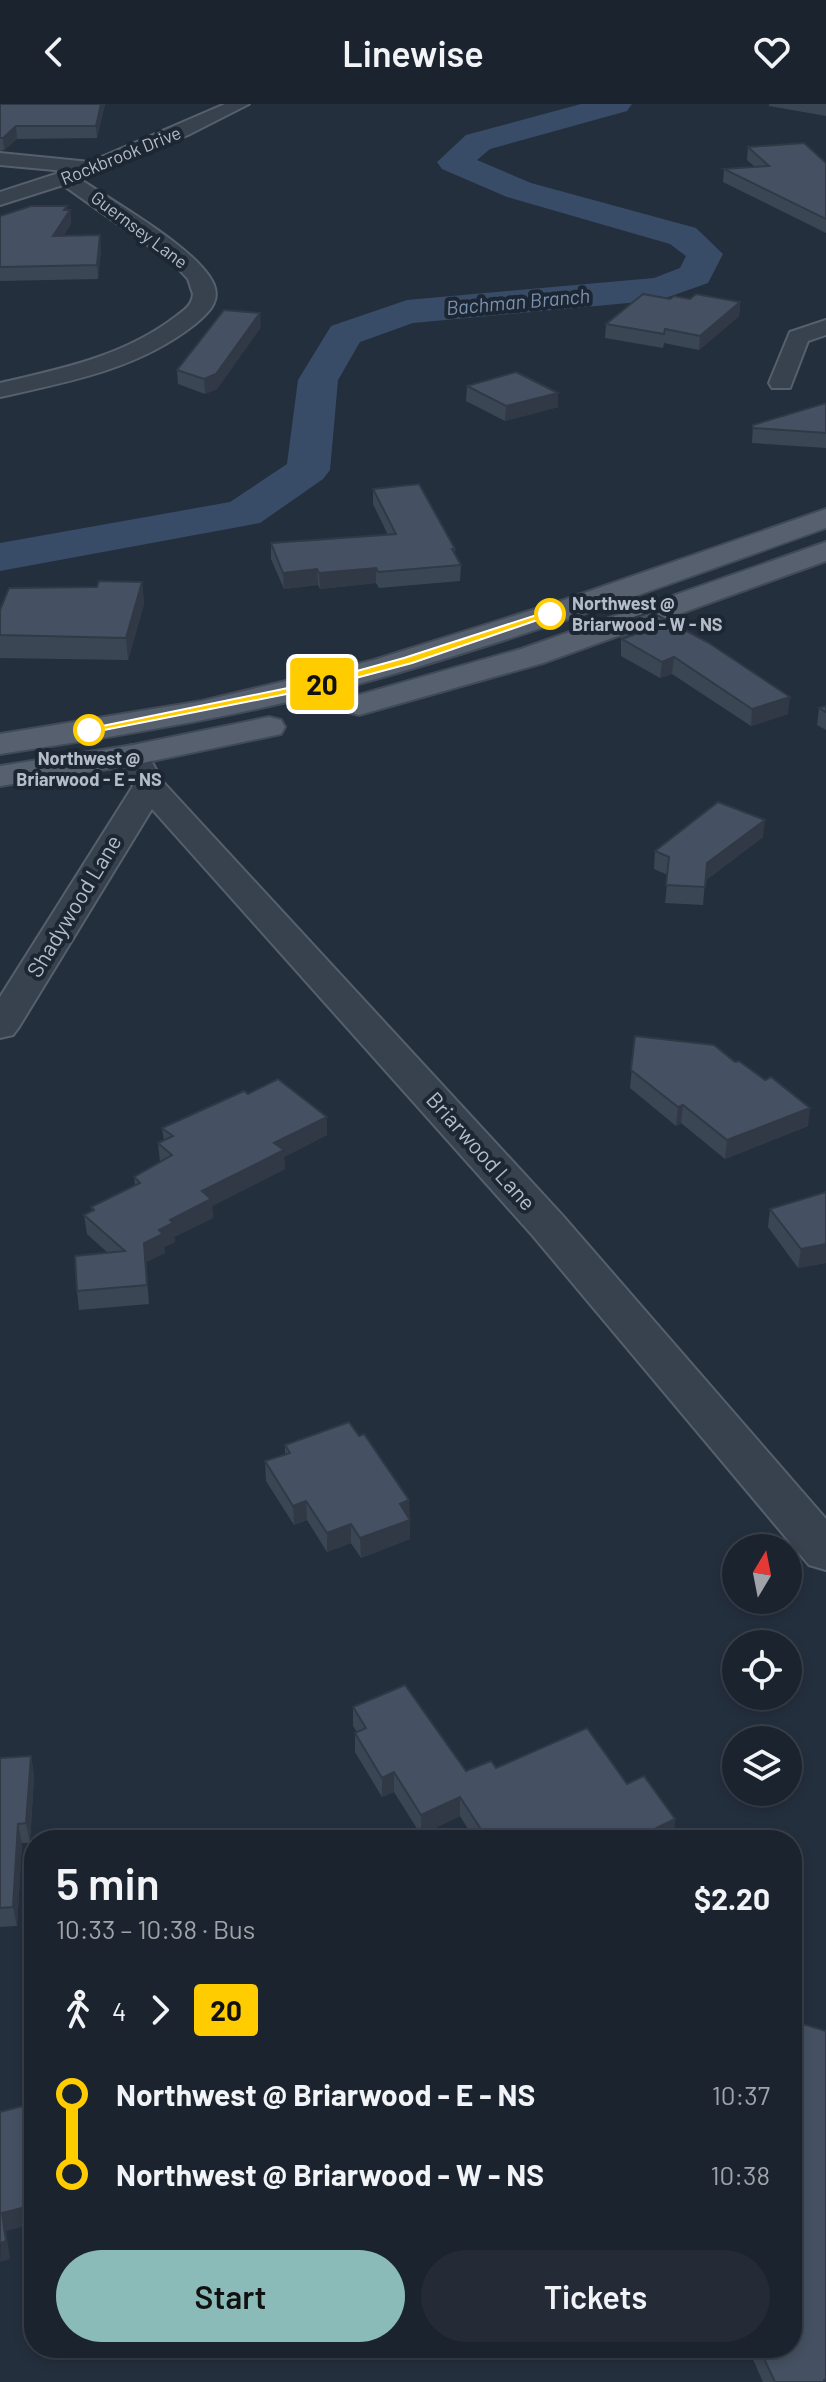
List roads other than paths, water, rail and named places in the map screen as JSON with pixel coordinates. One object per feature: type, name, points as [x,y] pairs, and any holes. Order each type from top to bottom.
[{"type":"main road","points":[[0,744],[133,755],[291,691],[508,630],[826,518]]},
{"type":"main road","points":[[785,533],[824,551]]},
{"type":"main road","points":[[0,776],[133,755],[304,719],[532,656],[824,551]]},
{"type":"street","name":"Rockbrook Drive","points":[[0,199],[67,179],[163,140],[240,104]]},
{"type":"street","points":[[0,159],[92,167]]},
{"type":"street","name":"Guernsey Lane","points":[[0,390],[85,369],[129,352],[169,334],[200,307],[204,299],[196,273],[181,258],[67,179]]},
{"type":"street","points":[[781,383],[798,337],[826,327]]},
{"type":"street","name":"Shadywood Lane","points":[[0,1027],[133,755]]},
{"type":"street","name":"Briarwood Lane","points":[[133,755],[548,1226],[826,1552]]},
{"type":"waterway","name":"Bachman Branch","points":[[0,557],[244,513],[308,470],[318,380],[345,334],[407,312],[660,289],[695,275],[705,254],[683,236],[519,190],[454,162],[478,142],[616,104]]},
{"type":"place","name":"Northwest @ Briarwood - W - NS","points":[[550,614]]},
{"type":"place","name":"Northwest @ Briarwood - E - NS","points":[[89,730]]}]
